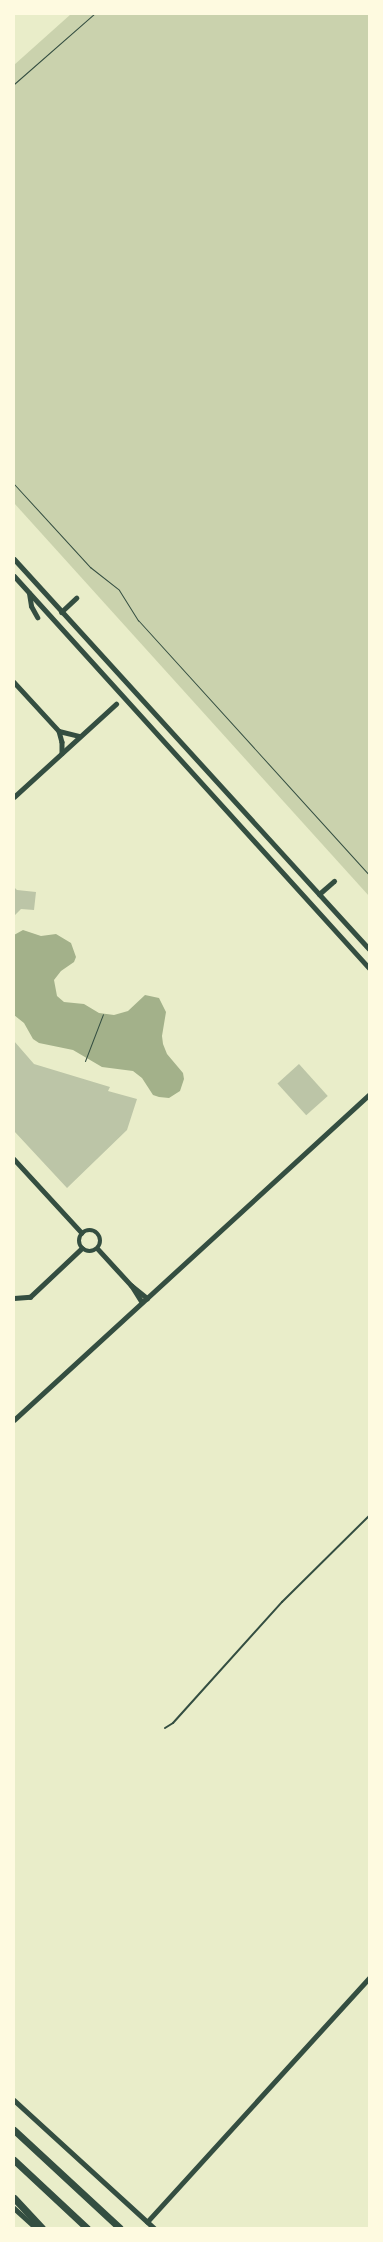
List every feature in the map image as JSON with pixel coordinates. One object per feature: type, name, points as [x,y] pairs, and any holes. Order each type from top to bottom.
[{"type":"highway","points":[[14,2130],[120,2228]]},
{"type":"highway","points":[[14,2160],[87,2228]]},
{"type":"highway","points":[[14,2198],[42,2228]]},
{"type":"street","points":[[14,559],[369,949]]},
{"type":"street","points":[[14,576],[369,968]]},
{"type":"street","points":[[29,593],[31,606],[37,617]]},
{"type":"street","points":[[61,612],[76,598]]},
{"type":"street","points":[[14,682],[59,731],[62,753]]},
{"type":"street","points":[[14,797],[116,704]]},
{"type":"street","points":[[59,731],[80,736]]},
{"type":"street","points":[[319,894],[334,880]]},
{"type":"street","points":[[14,1420],[369,1095]]},
{"type":"street","points":[[14,1159],[82,1233]]},
{"type":"street","points":[[91,1229],[98,1232],[101,1242],[98,1249],[90,1252],[82,1248],[79,1241],[82,1233],[91,1229]]},
{"type":"street","points":[[14,1298],[30,1296],[82,1248]]},
{"type":"street","points":[[98,1249],[131,1285],[147,1298]]},
{"type":"street","points":[[131,1285],[142,1302]]},
{"type":"street","points":[[147,2222],[369,1978]]},
{"type":"street","points":[[14,2100],[154,2228]]},
{"type":"street","points":[[14,2208],[36,2228]]},
{"type":"lane","points":[[165,1728],[174,1723],[282,1602],[369,1516]]},
{"type":"path","points":[[14,84],[94,14]]},
{"type":"path","points":[[14,484],[90,567],[119,590],[138,620],[369,875]]},
{"type":"path","points":[[85,1061],[103,1014]]},
{"type":"shaded area","points":[[71,14],[369,14],[369,896],[14,503],[14,65]]},
{"type":"shaded area","points":[[23,930],[41,936],[56,934],[71,943],[76,957],[74,962],[61,971],[54,980],[57,996],[64,1002],[84,1004],[99,1013],[114,1015],[128,1011],[145,995],[159,998],[166,1012],[162,1036],[163,1044],[167,1054],[183,1073],[184,1079],[180,1091],[169,1098],[153,1095],[142,1078],[133,1071],[102,1067],[73,1050],[39,1043],[33,1039],[24,1023],[14,1015],[14,935]]},
{"type":"building","points":[[14,887],[17,890],[36,892],[34,910],[21,909],[14,916]]},
{"type":"building","points":[[14,1041],[34,1064],[110,1087],[108,1091],[137,1099],[127,1130],[67,1188],[14,1131]]},
{"type":"building","points":[[299,1064],[328,1096],[306,1115],[277,1083]]}]
